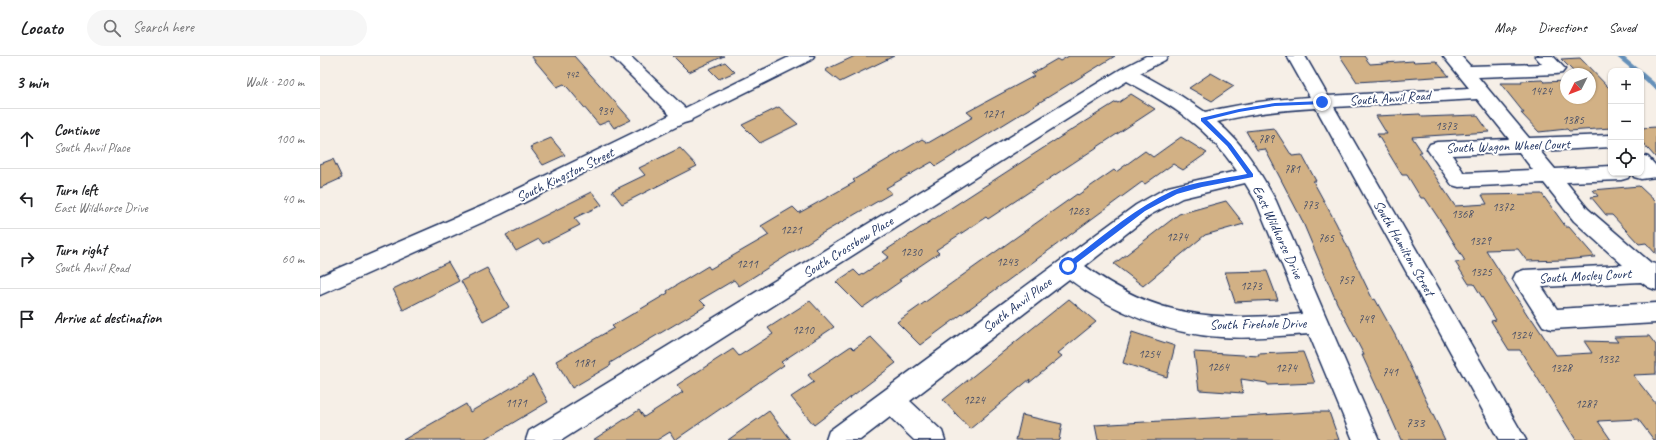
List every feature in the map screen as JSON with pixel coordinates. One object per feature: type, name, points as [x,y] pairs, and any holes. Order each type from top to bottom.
[{"type":"street","points":[[620,56],[684,117]]},
{"type":"street","name":"South Kingston Street","points":[[320,286],[494,209],[684,117],[805,56]]},
{"type":"street","name":"South Crossbow Place","points":[[539,440],[1127,73],[1159,56]]},
{"type":"street","name":"South Hamilton Street","points":[[1296,56],[1513,440]]},
{"type":"street","points":[[1452,56],[1581,216],[1653,275]]},
{"type":"street","points":[[1465,72],[1556,69],[1544,56]]},
{"type":"street","name":"East Wildhorse Drive","points":[[1127,73],[1161,92],[1203,119],[1229,145],[1251,175],[1266,201],[1366,440]]},
{"type":"street","name":"South Anvil Road","points":[[1203,119],[1239,110],[1275,105],[1482,92]]},
{"type":"street","name":"South Wagon Wheel Court","points":[[1608,141],[1437,149],[1459,180],[1608,174]]},
{"type":"street","points":[[1644,165],[1650,172],[1644,172]]},
{"type":"street","name":"South Anvil Place","points":[[839,440],[1143,210],[1175,192],[1251,175]]},
{"type":"street","name":"South Firehole Drive","points":[[1068,266],[1101,289],[1158,314],[1183,322],[1232,328],[1318,323]]},
{"type":"street","name":"South Mosley Court","points":[[1653,275],[1524,279],[1551,319],[1656,313]]},
{"type":"street","points":[[891,400],[932,440]]},
{"type":"building","points":[[531,56],[574,56],[631,120],[614,128],[609,121],[599,125],[568,88],[564,84],[557,87]]},
{"type":"building","points":[[673,56],[724,56],[689,72]]},
{"type":"building","points":[[855,56],[894,56],[840,82],[825,70]]},
{"type":"building","points":[[1069,56],[1115,56],[936,166],[932,162],[886,188],[892,193],[821,234],[739,286],[734,280],[700,300],[706,306],[610,363],[611,365],[572,388],[556,361],[614,328],[612,326],[668,293],[667,291],[708,266],[710,269],[769,235],[761,226],[793,207],[799,213],[855,182],[853,180],[922,139],[928,143],[973,117],[967,112],[1034,76],[1031,74],[1057,59],[1060,61]]},
{"type":"building","points":[[1340,56],[1364,56],[1370,64],[1436,61],[1449,76],[1357,82]]},
{"type":"building","points":[[1580,58],[1590,68],[1570,68],[1561,59]]},
{"type":"building","points":[[725,62],[735,72],[719,79],[709,69]]},
{"type":"building","points":[[1211,73],[1234,86],[1212,101],[1189,88]]},
{"type":"building","points":[[1596,75],[1608,87],[1608,128],[1569,131],[1567,129],[1539,132],[1521,113],[1524,113],[1500,83],[1522,83],[1521,81],[1542,80],[1544,82],[1560,81],[1560,104],[1596,104]]},
{"type":"building","points":[[1131,94],[1155,109],[988,219],[986,217],[936,250],[939,253],[899,280],[901,281],[862,308],[836,282],[854,270],[860,276],[889,257],[883,252],[1065,134]]},
{"type":"building","points":[[779,107],[798,124],[760,143],[742,125]]},
{"type":"building","points":[[1420,114],[1422,117],[1477,115],[1489,132],[1412,137],[1422,152],[1419,152],[1455,206],[1487,204],[1482,195],[1542,194],[1566,227],[1569,227],[1595,257],[1527,261],[1518,249],[1486,250],[1530,319],[1532,319],[1556,355],[1592,353],[1584,341],[1618,342],[1614,337],[1649,336],[1656,345],[1656,374],[1633,375],[1656,404],[1656,440],[1654,440],[1638,419],[1598,421],[1611,440],[1576,440],[1520,350],[1509,350],[1491,321],[1496,320],[1474,284],[1469,284],[1455,262],[1465,261],[1445,228],[1425,198],[1421,198],[1407,175],[1402,175],[1377,134],[1387,134],[1376,116]]},
{"type":"building","points":[[1656,127],[1656,158],[1644,144],[1644,128]]},
{"type":"building","points":[[1274,128],[1292,156],[1302,155],[1316,181],[1313,181],[1336,223],[1373,300],[1375,299],[1395,335],[1445,440],[1401,440],[1362,355],[1364,355],[1337,303],[1301,218],[1265,149],[1257,150],[1246,131]]},
{"type":"building","points":[[1181,137],[1207,153],[1183,170],[1173,164],[1145,184],[1142,182],[920,345],[897,322],[1077,194],[1078,195],[1114,170],[1116,172],[1145,151],[1153,157]]},
{"type":"building","points":[[551,138],[565,155],[543,165],[530,147]]},
{"type":"building","points":[[680,148],[697,166],[622,204],[612,191],[645,175],[639,168]]},
{"type":"building","points":[[333,159],[342,178],[320,188],[320,164]]},
{"type":"building","points":[[1639,186],[1656,202],[1656,254],[1646,243],[1639,244],[1612,215],[1606,215],[1591,197],[1598,196],[1593,190]]},
{"type":"building","points":[[592,192],[602,205],[574,218],[580,225],[543,244],[539,239],[516,251],[506,235]]},
{"type":"building","points":[[1226,201],[1244,224],[1205,235],[1143,286],[1114,264],[1179,214]]},
{"type":"building","points":[[448,262],[459,281],[403,310],[393,289]]},
{"type":"building","points":[[487,268],[509,307],[483,321],[461,281]]},
{"type":"building","points":[[1267,271],[1278,300],[1235,302],[1225,272]]},
{"type":"building","points":[[1069,299],[1096,322],[1058,353],[1062,356],[1029,383],[1030,379],[970,429],[943,400]]},
{"type":"building","points":[[810,301],[834,327],[781,362],[784,365],[675,440],[670,432],[657,440],[593,440],[639,410],[644,417],[683,392],[677,385],[733,349],[739,356],[773,334],[768,328]]},
{"type":"building","points":[[1132,332],[1175,346],[1167,377],[1123,363]]},
{"type":"building","points":[[871,337],[896,363],[814,425],[791,397],[814,382],[808,375],[851,346],[854,349]]},
{"type":"building","points":[[1194,352],[1259,356],[1258,354],[1303,352],[1315,383],[1268,385],[1267,383],[1241,379],[1243,393],[1199,390]]},
{"type":"building","points":[[533,375],[548,402],[484,440],[403,440],[466,404],[470,412]]},
{"type":"building","points":[[769,411],[791,440],[728,440]]},
{"type":"building","points":[[1329,412],[1339,440],[1098,440],[1095,425]]},
{"type":"building","points":[[1022,415],[1062,424],[1059,440],[1016,440]]},
{"type":"waterway","points":[[1619,56],[1633,68]]},
{"type":"waterway","points":[[1644,77],[1656,87]]},
{"type":"route","points":[[1068,266],[1143,210],[1175,192],[1251,175],[1229,145],[1203,119],[1239,110],[1275,105],[1322,102]]}]
